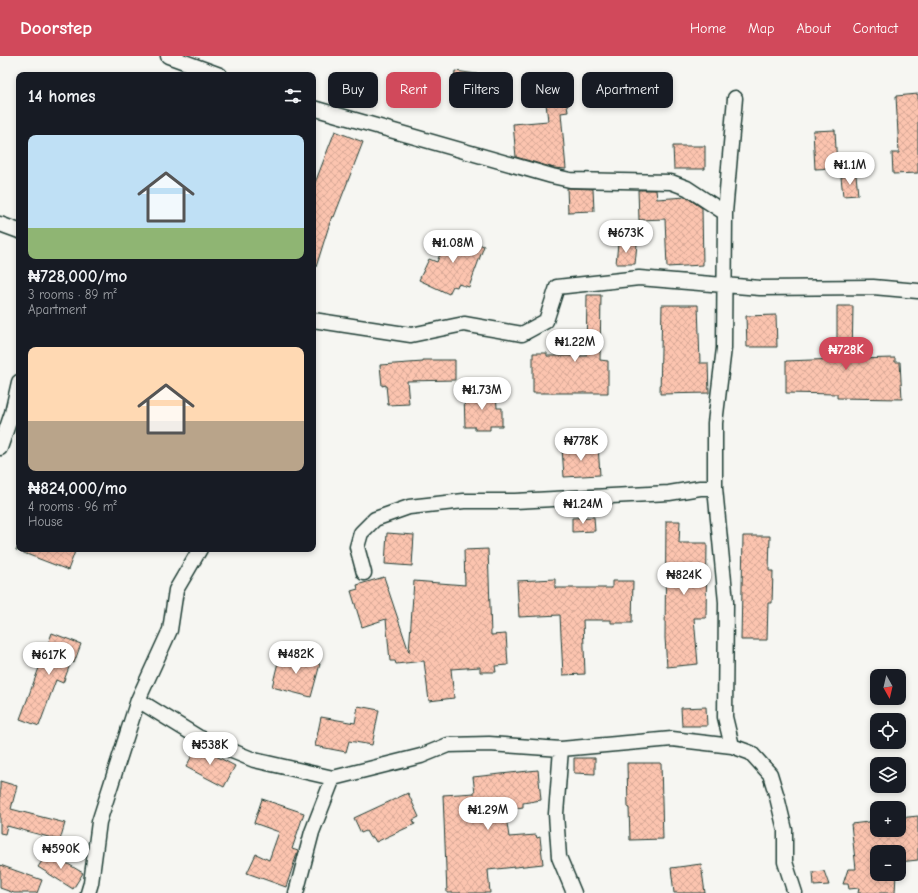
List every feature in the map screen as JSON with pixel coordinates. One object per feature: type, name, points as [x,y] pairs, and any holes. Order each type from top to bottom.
[{"type":"street","points":[[168,56],[212,72]]},
{"type":"street","points":[[732,746],[725,717],[726,602],[715,488],[715,423],[724,348],[725,212],[735,98]]},
{"type":"street","points":[[316,109],[570,180],[671,182],[687,188],[725,212]]},
{"type":"street","points":[[0,224],[16,230]]},
{"type":"street","points":[[316,320],[411,335],[464,324],[522,334],[546,321],[557,287],[639,278],[760,288],[873,287],[918,291]]},
{"type":"street","points":[[0,448],[12,413],[16,395]]},
{"type":"street","points":[[364,573],[357,547],[361,533],[375,519],[410,507],[464,501],[515,501],[669,493],[700,488],[715,488]]},
{"type":"street","points":[[88,893],[91,884],[99,822],[138,700],[170,630],[176,590],[198,552]]},
{"type":"street","points":[[138,700],[198,736],[254,760],[333,778],[420,756],[448,744],[489,744],[561,749],[672,739],[732,746],[751,753],[770,774],[777,797],[784,830],[785,862],[795,893]]},
{"type":"street","points":[[561,749],[556,814],[559,857],[574,893]]},
{"type":"street","points":[[296,893],[312,832],[333,778]]},
{"type":"building","points":[[918,94],[918,173],[893,174],[892,153],[899,153],[896,96]]},
{"type":"building","points":[[547,108],[567,108],[568,112],[561,113],[566,169],[554,168],[516,157],[513,124],[548,121]]},
{"type":"building","points":[[835,130],[837,168],[815,169],[813,131]]},
{"type":"building","points":[[335,131],[363,142],[334,217],[332,216],[316,267],[316,180]]},
{"type":"building","points":[[673,146],[705,146],[705,169],[674,169]]},
{"type":"building","points":[[856,175],[858,195],[843,196],[841,177]]},
{"type":"building","points":[[567,188],[593,189],[594,211],[568,212]]},
{"type":"building","points":[[638,190],[656,190],[657,199],[686,197],[702,208],[703,265],[667,267],[665,219],[639,220]]},
{"type":"building","points":[[448,233],[484,246],[469,287],[458,284],[457,287],[453,286],[449,294],[419,280],[429,259],[437,262]]},
{"type":"building","points":[[618,243],[637,244],[635,264],[616,264]]},
{"type":"building","points":[[587,295],[601,295],[600,360],[608,361],[608,393],[533,393],[533,353],[547,353],[547,356],[586,356]]},
{"type":"building","points":[[662,305],[698,305],[700,363],[708,363],[709,393],[660,394]]},
{"type":"building","points":[[837,306],[853,306],[852,359],[895,358],[895,362],[900,362],[902,399],[837,398],[837,394],[786,393],[786,361],[837,359]]},
{"type":"building","points":[[776,315],[777,347],[747,347],[746,316]]},
{"type":"building","points":[[423,360],[455,360],[455,380],[407,381],[409,404],[388,405],[386,385],[382,386],[380,365],[423,362]]},
{"type":"building","points":[[496,392],[497,408],[502,408],[502,426],[490,426],[490,430],[475,430],[475,427],[465,427],[464,393]]},
{"type":"building","points":[[598,446],[600,475],[564,477],[562,448]]},
{"type":"building","points":[[594,517],[595,531],[572,532],[572,518]]},
{"type":"building","points":[[666,521],[680,521],[679,543],[707,543],[706,618],[694,618],[698,664],[667,667],[665,638]]},
{"type":"building","points":[[387,533],[414,535],[412,566],[385,564]]},
{"type":"building","points":[[743,536],[770,536],[769,571],[773,571],[772,603],[768,603],[767,640],[741,640]]},
{"type":"building","points":[[488,549],[491,635],[506,634],[508,665],[495,666],[496,672],[480,672],[480,667],[451,669],[454,698],[429,701],[424,661],[396,664],[395,661],[390,661],[386,619],[362,627],[351,591],[358,589],[357,585],[384,577],[409,652],[414,581],[465,585],[464,550]]},
{"type":"building","points":[[21,552],[75,552],[68,570]]},
{"type":"building","points":[[555,579],[555,588],[612,588],[612,581],[633,581],[632,623],[611,623],[611,620],[583,620],[585,674],[563,675],[560,615],[519,617],[517,581]]},
{"type":"building","points":[[52,633],[81,644],[74,663],[71,662],[63,683],[56,680],[39,726],[20,719]]},
{"type":"building","points":[[280,654],[320,664],[311,697],[272,687]]},
{"type":"building","points":[[358,706],[379,710],[372,745],[349,741],[346,752],[315,746],[321,717],[355,723]]},
{"type":"building","points":[[706,707],[707,726],[682,726],[681,708]]},
{"type":"building","points":[[197,746],[235,766],[224,787],[186,767]]},
{"type":"building","points":[[574,758],[595,758],[595,774],[574,773]]},
{"type":"building","points":[[627,763],[661,763],[663,839],[630,840]]},
{"type":"building","points":[[538,770],[541,800],[523,803],[523,807],[505,810],[509,837],[536,835],[537,838],[540,837],[543,864],[488,870],[490,893],[447,893],[443,795],[475,793],[473,777]]},
{"type":"building","points":[[0,781],[17,786],[11,809],[65,823],[60,840],[7,826],[5,834],[0,833]]},
{"type":"building","points":[[408,793],[419,817],[413,820],[415,824],[376,842],[373,837],[370,838],[366,831],[361,833],[354,818]]},
{"type":"building","points":[[262,799],[304,813],[292,849],[298,851],[286,887],[247,873],[256,854],[269,860],[279,832],[254,823]]},
{"type":"building","points":[[918,816],[918,860],[906,861],[906,845],[870,845],[870,881],[896,881],[895,893],[858,893],[859,888],[849,889],[848,884],[843,884],[848,869],[856,869],[851,824],[870,822],[870,837],[906,837],[906,817]]},
{"type":"building","points":[[48,852],[83,873],[73,889],[38,867]]},
{"type":"building","points":[[701,864],[705,893],[674,893],[671,868]]},
{"type":"building","points":[[0,865],[42,880],[37,893],[14,893],[0,888]]},
{"type":"building","points":[[824,871],[829,885],[814,886],[813,872]]}]
